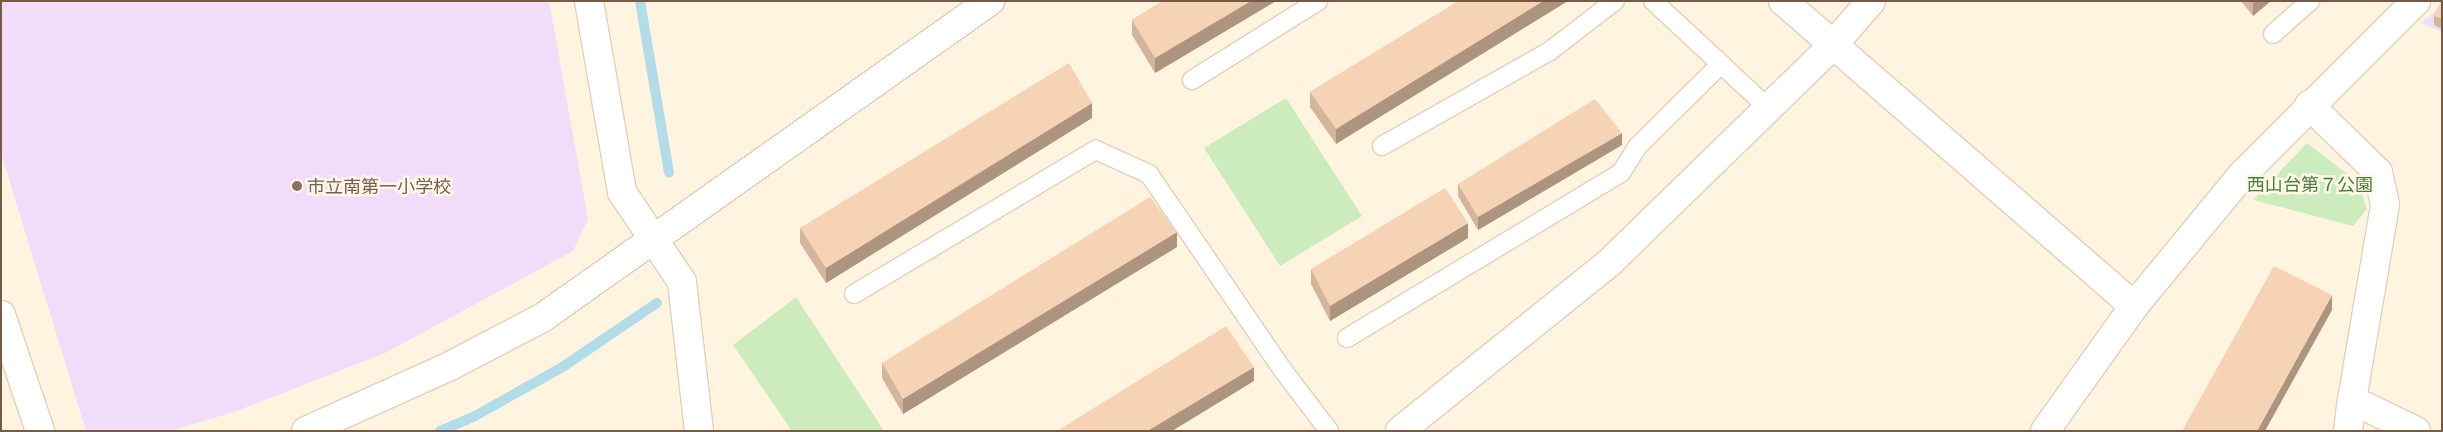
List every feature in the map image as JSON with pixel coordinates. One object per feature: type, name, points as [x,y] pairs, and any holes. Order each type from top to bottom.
[{"type":"street","points":[[590,1],[622,192],[656,239],[682,282],[698,431]]},
{"type":"street","points":[[306,431],[452,365],[542,318],[990,1]]},
{"type":"street","points":[[1783,1],[2134,306]]},
{"type":"street","points":[[1400,431],[1610,262],[1833,45],[1872,1]]},
{"type":"street","points":[[2044,431],[2134,306],[2243,174],[2309,105],[2416,1]]},
{"type":"street","points":[[2309,105],[2378,172],[2385,205],[2348,431]]},
{"type":"street","points":[[1,315],[40,431]]},
{"type":"street","points":[[2352,400],[2416,431]]},
{"type":"lane","points":[[1192,80],[1318,1]]},
{"type":"lane","points":[[1382,146],[1550,52],[1615,1]]},
{"type":"lane","points":[[1653,1],[1768,108]]},
{"type":"lane","points":[[2272,34],[2310,1]]},
{"type":"lane","points":[[1347,338],[1621,173],[1637,147],[1721,64]]},
{"type":"lane","points":[[854,294],[1096,150],[1149,174],[1282,369],[1329,431]]},
{"type":"shaded area","name":"市立南第一小学校","points":[[1,1],[549,1],[588,219],[573,251],[385,353],[237,411],[170,431],[86,431],[1,153]]},
{"type":"shaded area","points":[[2442,5],[2442,32],[2421,23]]},
{"type":"green space","points":[[1286,98],[1362,216],[1280,266],[1204,148]]},
{"type":"green space","name":"西山台第７公園","points":[[2307,143],[2358,182],[2367,209],[2353,226],[2253,200]]},
{"type":"green space","points":[[796,297],[884,431],[792,431],[733,345]]},
{"type":"building","points":[[1163,1],[1251,1],[1155,58],[1132,20]]},
{"type":"building","points":[[1459,1],[1543,1],[1336,129],[1310,92]]},
{"type":"building","points":[[2442,1],[2442,19],[2434,16]]},
{"type":"building","points":[[1069,63],[1092,103],[826,268],[800,228]]},
{"type":"building","points":[[1595,99],[1622,133],[1478,217],[1458,184]]},
{"type":"building","points":[[1445,188],[1468,223],[1330,306],[1311,269]]},
{"type":"building","points":[[1150,197],[1177,232],[903,399],[882,363]]},
{"type":"building","points":[[2274,266],[2332,295],[2257,431],[2182,431]]},
{"type":"building","points":[[1226,326],[1254,367],[1147,431],[1057,431]]},
{"type":"waterway","points":[[640,1],[669,173]]},
{"type":"waterway","points":[[440,431],[475,416],[561,368],[657,303]]},
{"type":"place","name":"市立南第一小学校","points":[[297,186]]}]
